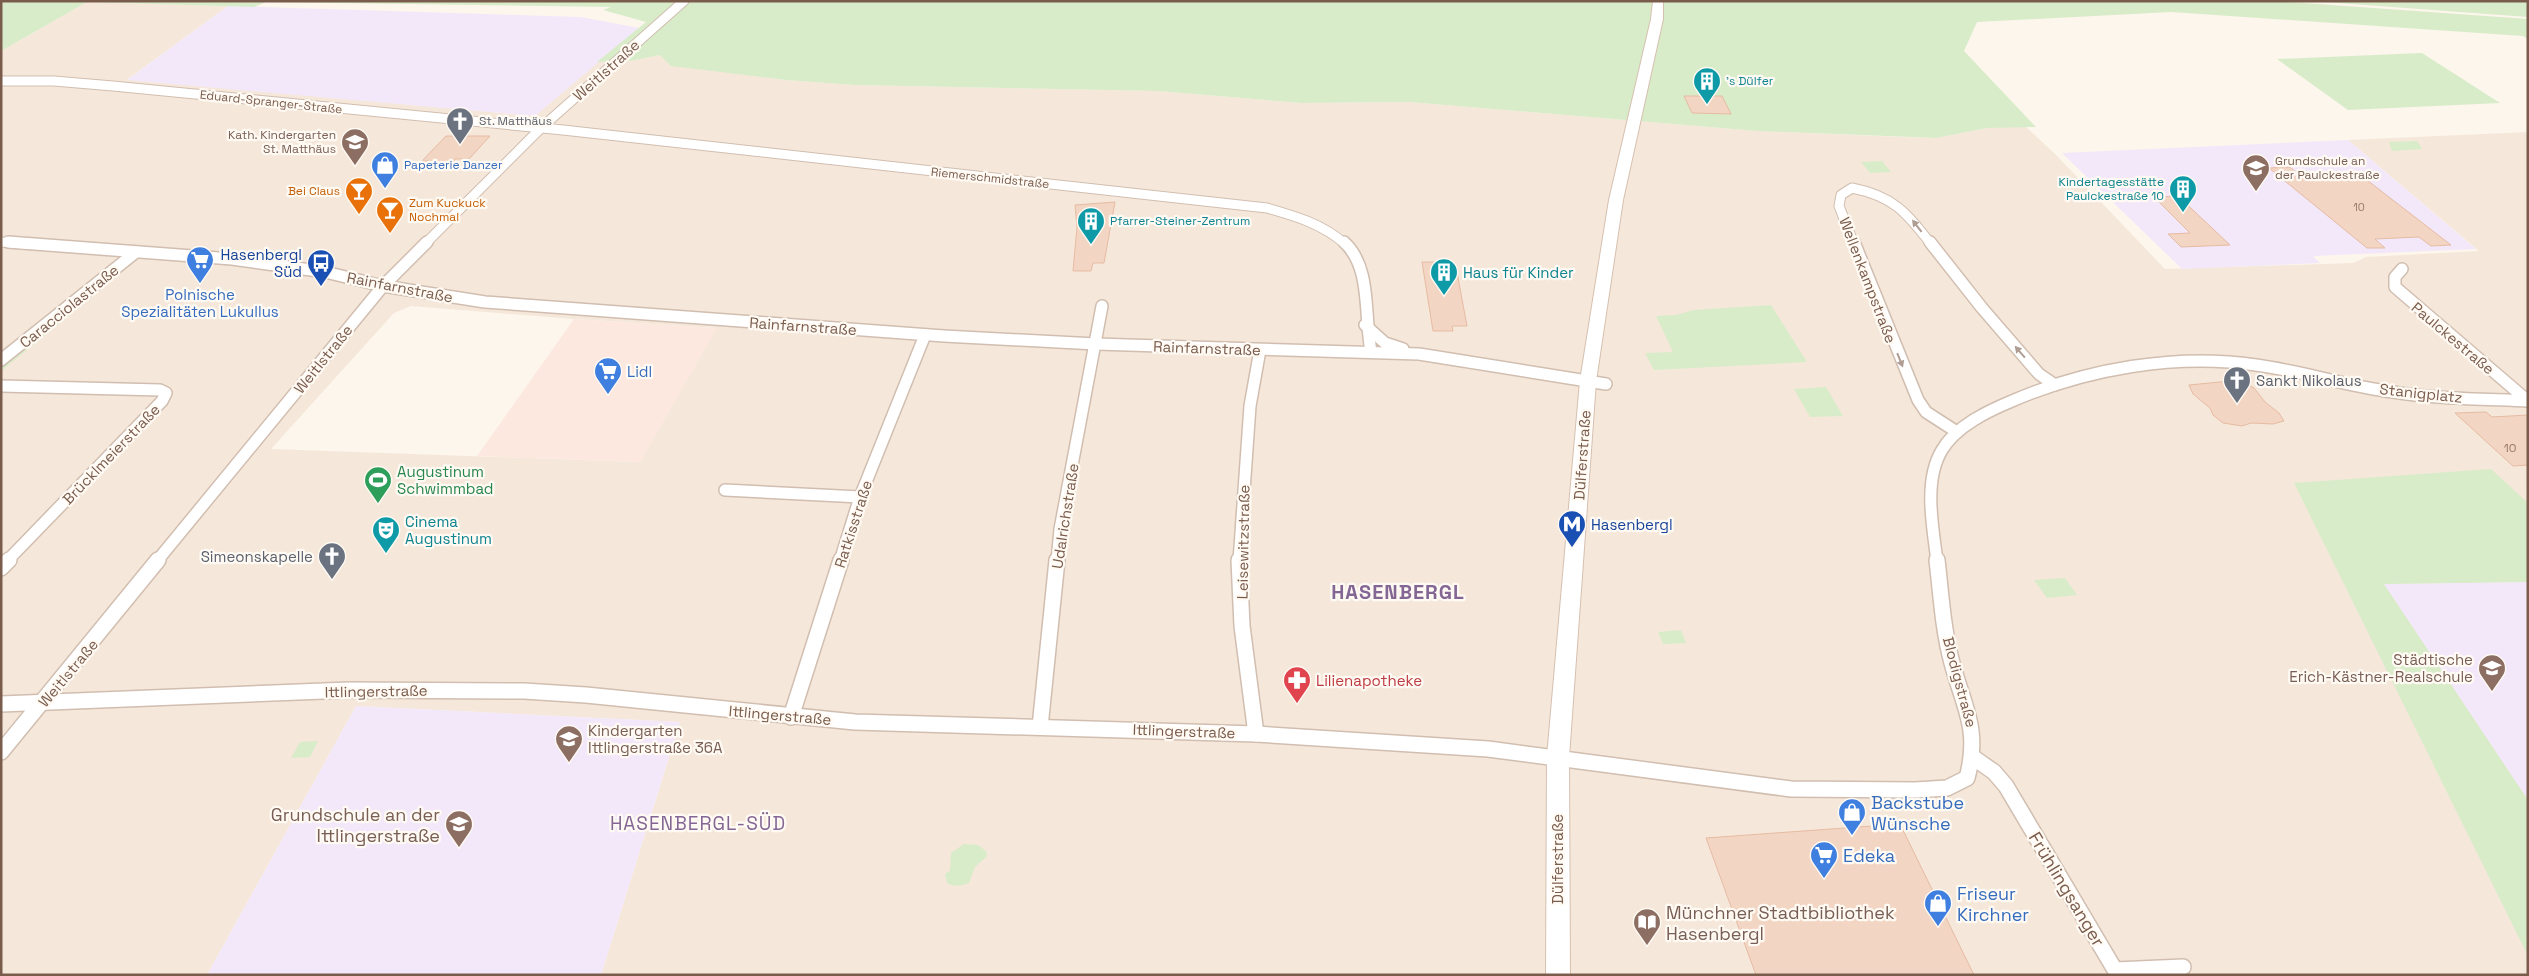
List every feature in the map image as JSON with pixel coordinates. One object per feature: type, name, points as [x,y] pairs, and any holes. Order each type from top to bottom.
[{"type":"main road","name":"Dülferstraße","points":[[1558,975],[1558,757],[1588,381],[1614,209],[1657,19],[1658,1]]},
{"type":"street","name":"Weitlstraße","points":[[1,752],[383,286],[541,128],[684,1]]},
{"type":"street","name":"Eduard-Spranger-Straße","points":[[1,81],[54,81],[113,86],[541,128]]},
{"type":"street","name":"Riemerschmidstraße","points":[[541,128],[1267,208],[1296,216],[1320,226],[1340,240],[1356,257],[1360,271],[1365,325],[1371,351]]},
{"type":"street","name":"Wellenkampstraße","points":[[1957,432],[1937,421],[1926,412],[1907,378],[1839,206],[1839,200],[1845,192],[1852,188],[1868,191],[1889,199],[1907,214],[1982,308],[2039,374],[2055,385]]},
{"type":"street","name":"Rainfarnstraße","points":[[1,242],[239,260],[325,272],[383,286],[492,302],[926,335],[1096,344],[1260,350],[1371,351],[1419,354],[1606,384]]},
{"type":"street","name":"Caracciolastraße","points":[[1,360],[136,252]]},
{"type":"street","name":"Paulckestraße","points":[[2402,270],[2395,277],[2395,287],[2528,401]]},
{"type":"street","name":"Udalrichstraße","points":[[1040,727],[1060,529],[1102,306]]},
{"type":"street","points":[[1365,325],[1385,342],[1419,354]]},
{"type":"street","name":"Ratkisstraße","points":[[791,716],[800,694],[860,497],[926,335]]},
{"type":"street","name":"Leisewitzstraße","points":[[1256,734],[1242,626],[1239,557],[1250,406],[1260,350]]},
{"type":"street","name":"Stanigplatz","points":[[2137,368],[2197,361],[2258,364],[2393,392],[2528,401]]},
{"type":"street","name":"Blodigstraße","points":[[1558,757],[1690,777],[1791,789],[1872,790],[1947,788],[1966,778],[1974,758],[1974,740],[1970,717],[1948,648],[1932,495],[1940,453],[1957,432],[1997,407],[2031,392],[2055,385],[2137,368]]},
{"type":"street","name":"Brücklmeierstraße","points":[[1,386],[160,390],[166,393],[155,408],[1,568]]},
{"type":"street","points":[[725,490],[860,497]]},
{"type":"street","name":"Ittlingerstraße","points":[[1,704],[349,690],[524,691],[586,695],[791,716],[901,724],[1256,734],[1488,749],[1558,757]]},
{"type":"street","name":"Frühlingsanger","points":[[1974,758],[1994,772],[2006,786],[2115,970],[2183,967]]},
{"type":"shaded area","points":[[87,2],[228,6],[128,79],[535,116],[597,62],[630,61],[660,55],[732,72],[786,80],[854,85],[1158,91],[1301,103],[1409,102],[1758,131],[1901,137],[1936,138],[1987,128],[2020,126],[2026,127],[2055,154],[2165,269],[2353,263],[2366,257],[2479,251],[2348,140],[2528,132],[2528,582],[2384,584],[2528,800],[2528,975],[601,975],[680,722],[356,706],[207,975],[1,975],[1,51]],"holes":[[[411,306],[716,328],[640,462],[271,449],[394,313]]]},
{"type":"shaded area","points":[[228,6],[581,17],[639,28],[535,116],[127,80]]},
{"type":"shaded area","name":"Grundschule an der Paulckestraße","points":[[2348,140],[2476,249],[2313,256],[2320,263],[2182,269],[2062,153]]},
{"type":"shaded area","points":[[574,319],[717,328],[640,462],[477,456]]},
{"type":"shaded area","name":"Städtische Erich-Kästner-Realschule","points":[[2528,582],[2528,800],[2384,584]]},
{"type":"shaded area","name":"Grundschule an der Ittlingerstraße","points":[[356,706],[680,722],[601,975],[207,975]]},
{"type":"green space","points":[[1,1],[2276,1],[2528,19],[2528,39],[2523,36],[2171,12],[1977,22],[1964,51],[2036,127],[1987,128],[1936,138],[1757,131],[1409,102],[1301,103],[1158,91],[854,85],[786,80],[671,66],[660,55],[630,61],[597,62],[646,22],[603,10],[611,7],[266,2],[254,7],[87,2],[1,51]]},
{"type":"green space","points":[[2311,1],[2528,1],[2528,17]]},
{"type":"green space","points":[[2422,53],[2500,103],[2348,110],[2277,59]]},
{"type":"green space","points":[[2417,141],[2422,149],[2392,151],[2389,142]]},
{"type":"green space","points":[[1882,161],[1891,172],[1870,173],[1861,162]]},
{"type":"green space","points":[[118,272],[122,272],[1,371],[1,367]]},
{"type":"green space","points":[[1771,305],[1807,362],[1654,370],[1645,353],[1673,352],[1656,316],[1676,315],[1694,310]]},
{"type":"green space","points":[[1826,387],[1843,416],[1810,417],[1794,389]]},
{"type":"green space","points":[[2491,469],[2528,503],[2528,582],[2384,584],[2528,800],[2528,956],[2294,483]]},
{"type":"green space","points":[[2065,578],[2077,595],[2047,598],[2034,580]]},
{"type":"green space","points":[[1681,630],[1686,643],[1663,644],[1658,632]]},
{"type":"green space","points":[[318,741],[310,757],[291,758],[300,742]]},
{"type":"green space","points":[[964,844],[978,845],[986,851],[987,856],[975,867],[969,883],[958,886],[947,883],[945,874],[950,871],[951,853]]},
{"type":"building","name":"'s Dülfer","points":[[1684,96],[1722,96],[1731,114],[1692,113]]},
{"type":"building","name":"St. Matthäus","points":[[446,136],[490,136],[469,159],[455,159],[453,162],[422,161]]},
{"type":"building","name":"Grundschule an der Paulckestraße","points":[[2290,167],[2305,180],[2363,177],[2451,245],[2431,246],[2419,237],[2375,239],[2385,248],[2367,248],[2269,168]]},
{"type":"building","name":"Kindertagesstätte Paulckestraße 10","points":[[2178,196],[2230,245],[2181,247],[2168,234],[2190,233],[2154,197]]},
{"type":"building","name":"Pfarrer-Steiner-Zentrum","points":[[1115,202],[1104,263],[1093,263],[1091,271],[1073,271],[1077,227],[1075,205]]},
{"type":"building","name":"Haus für Kinder","points":[[1422,262],[1441,262],[1442,267],[1456,267],[1467,326],[1452,326],[1453,331],[1433,331]]},
{"type":"building","name":"Sankt Nikolaus","points":[[2230,381],[2242,382],[2254,388],[2265,402],[2279,413],[2284,421],[2273,424],[2251,423],[2242,426],[2223,423],[2213,415],[2210,408],[2193,394],[2189,385]]},
{"type":"building","points":[[2486,412],[2492,417],[2528,415],[2528,465],[2513,466],[2455,413]]},
{"type":"building","name":"Edeka","points":[[1900,824],[1974,975],[1756,975],[1706,838]]},
{"type":"place","name":"'s Dülfer","points":[[1707,105]]},
{"type":"place","name":"St. Matthäus","points":[[460,145]]},
{"type":"place","name":"Kath. Kindergarten St. Matthäus","points":[[355,166]]},
{"type":"place","name":"Papeterie Danzer","points":[[385,189]]},
{"type":"place","name":"Grundschule an der Paulckestraße","points":[[2256,192]]},
{"type":"place","name":"Kindertagesstätte Paulckestraße 10","points":[[2183,213]]},
{"type":"place","name":"Bei Claus","points":[[359,215]]},
{"type":"place","name":"Zum Kuckuck Nochmal","points":[[390,234]]},
{"type":"place","name":"Pfarrer-Steiner-Zentrum","points":[[1091,245]]},
{"type":"place","name":"Polnische Spezialitäten Lukullus","points":[[200,284]]},
{"type":"place","name":"Hasenbergl Süd","points":[[321,287]]},
{"type":"place","name":"Haus für Kinder","points":[[1444,296]]},
{"type":"place","name":"Lidl","points":[[608,395]]},
{"type":"place","name":"Sankt Nikolaus","points":[[2237,404]]},
{"type":"place","name":"Augustinum Schwimmbad","points":[[378,504]]},
{"type":"place","name":"Hasenbergl","points":[[1572,548]]},
{"type":"place","name":"Cinema Augustinum","points":[[386,554]]},
{"type":"place","name":"Simeonskapelle","points":[[332,580]]},
{"type":"place","name":"Städtische Erich-Kästner-Realschule","points":[[2492,692]]},
{"type":"place","name":"Lilienapotheke","points":[[1297,704]]},
{"type":"place","name":"Kindergarten Ittlingerstraße 36A","points":[[569,763]]},
{"type":"place","name":"Backstube Wünsche","points":[[1852,836]]},
{"type":"place","name":"Grundschule an der Ittlingerstraße","points":[[459,848]]},
{"type":"place","name":"Edeka","points":[[1824,879]]},
{"type":"place","name":"Friseur Kirchner","points":[[1938,927]]},
{"type":"place","name":"Münchner Stadtbibliothek Hasenbergl","points":[[1647,946]]},
{"type":"district","name":"HASENBERGL","points":[[1398,592]]},
{"type":"district","name":"HASENBERGL-SÜD","points":[[698,823]]}]
